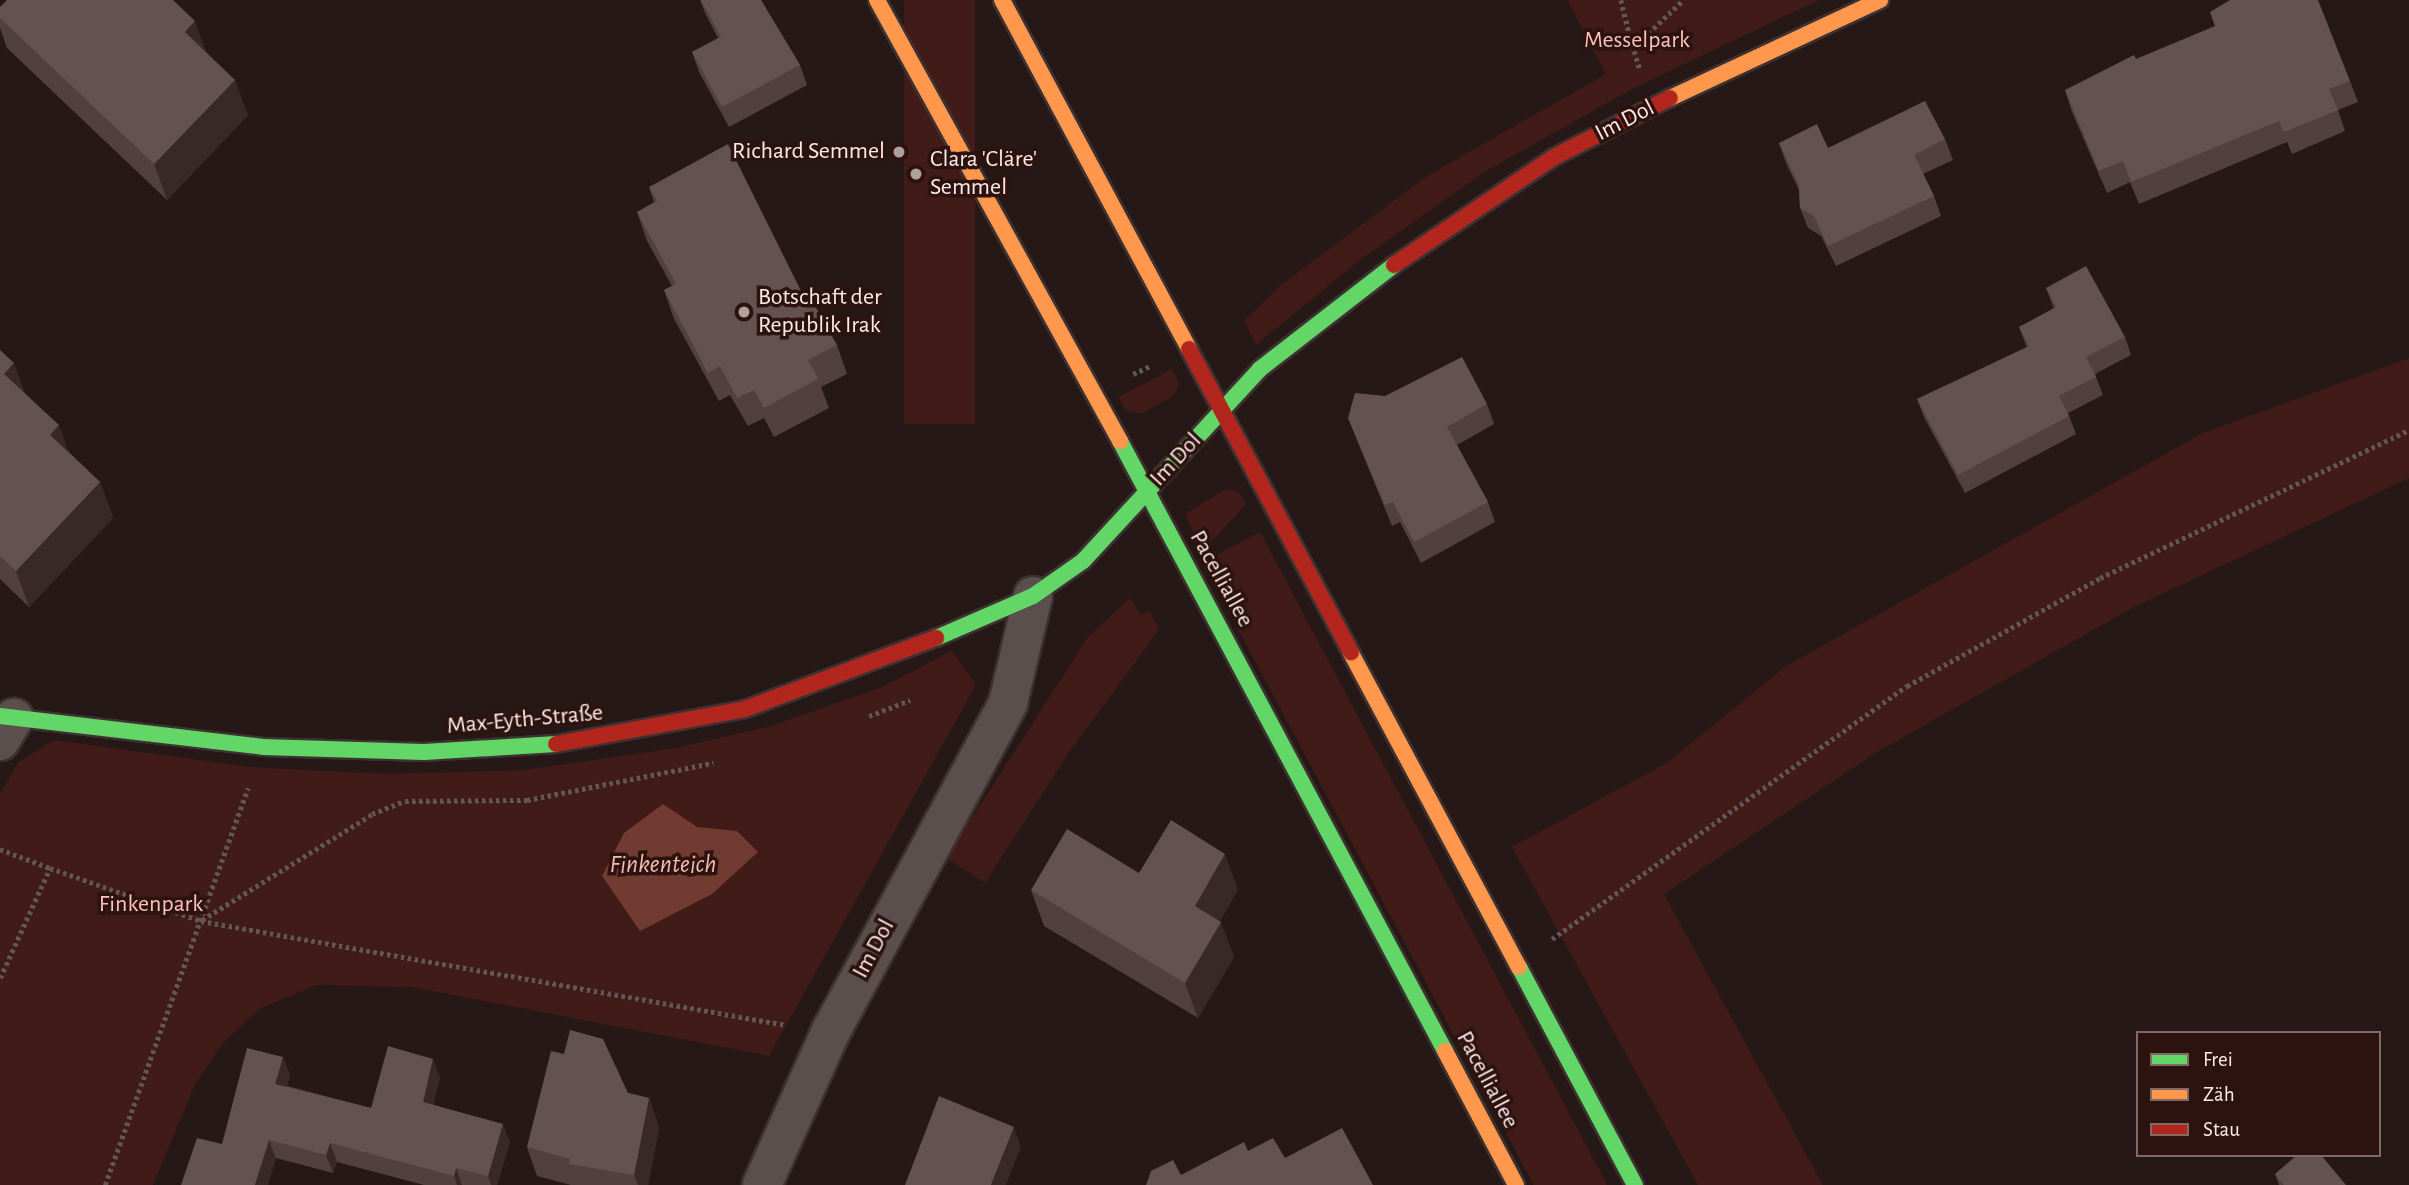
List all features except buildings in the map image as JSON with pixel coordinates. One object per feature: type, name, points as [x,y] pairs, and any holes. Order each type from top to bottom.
[{"type":"street","name":"Pacelliallee","points":[[877,0],[1147,491],[1516,1185]]},
{"type":"street","points":[[1002,0],[1223,409],[1635,1185]]},
{"type":"street","name":"Im Dol","points":[[762,1185],[831,1031],[1008,703],[1032,596],[1083,561],[1261,369],[1378,274],[1495,193],[1703,80],[1880,0]]},
{"type":"street","name":"Max-Eyth-Straße","points":[[4,725],[263,747],[424,752],[574,743],[745,709],[819,686],[1032,596]]},
{"type":"path","points":[[1621,0],[1641,74]]},
{"type":"path","points":[[1633,48],[1683,0]]},
{"type":"path","points":[[1123,380],[1156,363]]},
{"type":"path","points":[[1551,940],[1907,686],[2100,578],[2409,430]]},
{"type":"path","points":[[105,1185],[263,747]]},
{"type":"path","points":[[0,849],[201,920],[794,1026]]},
{"type":"path","points":[[0,978],[51,868]]},
{"type":"green space","points":[[904,0],[975,0],[975,424],[904,424]]},
{"type":"green space","name":"Messelpark","points":[[1567,0],[1819,0],[1634,88],[1486,171],[1361,259],[1256,345],[1244,321],[1281,285],[1427,176],[1606,74]]},
{"type":"green space","points":[[2409,358],[2409,478],[2134,607],[1877,752],[1664,894],[1823,1185],[1698,1185],[1512,847],[1668,762],[1786,666],[2203,433]]},
{"type":"green space","points":[[1172,369],[1179,384],[1173,396],[1141,414],[1126,410],[1118,397]]},
{"type":"green space","points":[[1226,489],[1238,492],[1246,504],[1202,552],[1185,514]]},
{"type":"green space","points":[[1260,532],[1607,1185],[1534,1185],[1203,563]]},
{"type":"green space","points":[[1130,598],[1141,615],[1150,611],[1159,630],[1069,752],[985,883],[946,858],[1088,637]]},
{"type":"green space","name":"Finkenpark","points":[[952,651],[976,685],[769,1056],[412,987],[317,985],[261,1008],[223,1043],[195,1084],[153,1185],[0,1185],[0,793],[19,762],[54,740],[250,767],[387,774],[525,770],[676,748],[771,726],[879,688]]},
{"type":"water","name":"Finkenteich","points":[[663,804],[697,827],[737,831],[758,852],[712,894],[640,931],[602,876],[624,833]]},
{"type":"traffic: fast","points":[[936,638],[1033,596],[1083,561],[1260,369],[1394,265]]},
{"type":"traffic: fast","points":[[1120,441],[1445,1051]]},
{"type":"traffic: fast","points":[[0,716],[263,747],[424,752],[556,744]]},
{"type":"traffic: fast","points":[[1519,967],[1635,1185]]},
{"type":"traffic: slow","points":[[877,0],[1120,441]]},
{"type":"traffic: slow","points":[[1002,0],[1189,349]]},
{"type":"traffic: slow","points":[[1670,98],[1880,0]]},
{"type":"traffic: slow","points":[[1351,653],[1519,967]]},
{"type":"traffic: slow","points":[[1445,1051],[1516,1185]]},
{"type":"traffic: jam","points":[[1394,265],[1554,157],[1670,98]]},
{"type":"traffic: jam","points":[[1189,349],[1351,653]]},
{"type":"traffic: jam","points":[[556,744],[745,709],[936,638]]},
{"type":"place","name":"Richard Semmel","points":[[899,152]]},
{"type":"place","name":"Clara 'Cläre' Semmel","points":[[916,174]]},
{"type":"place","name":"Botschaft der Republik Irak","points":[[744,312]]}]
